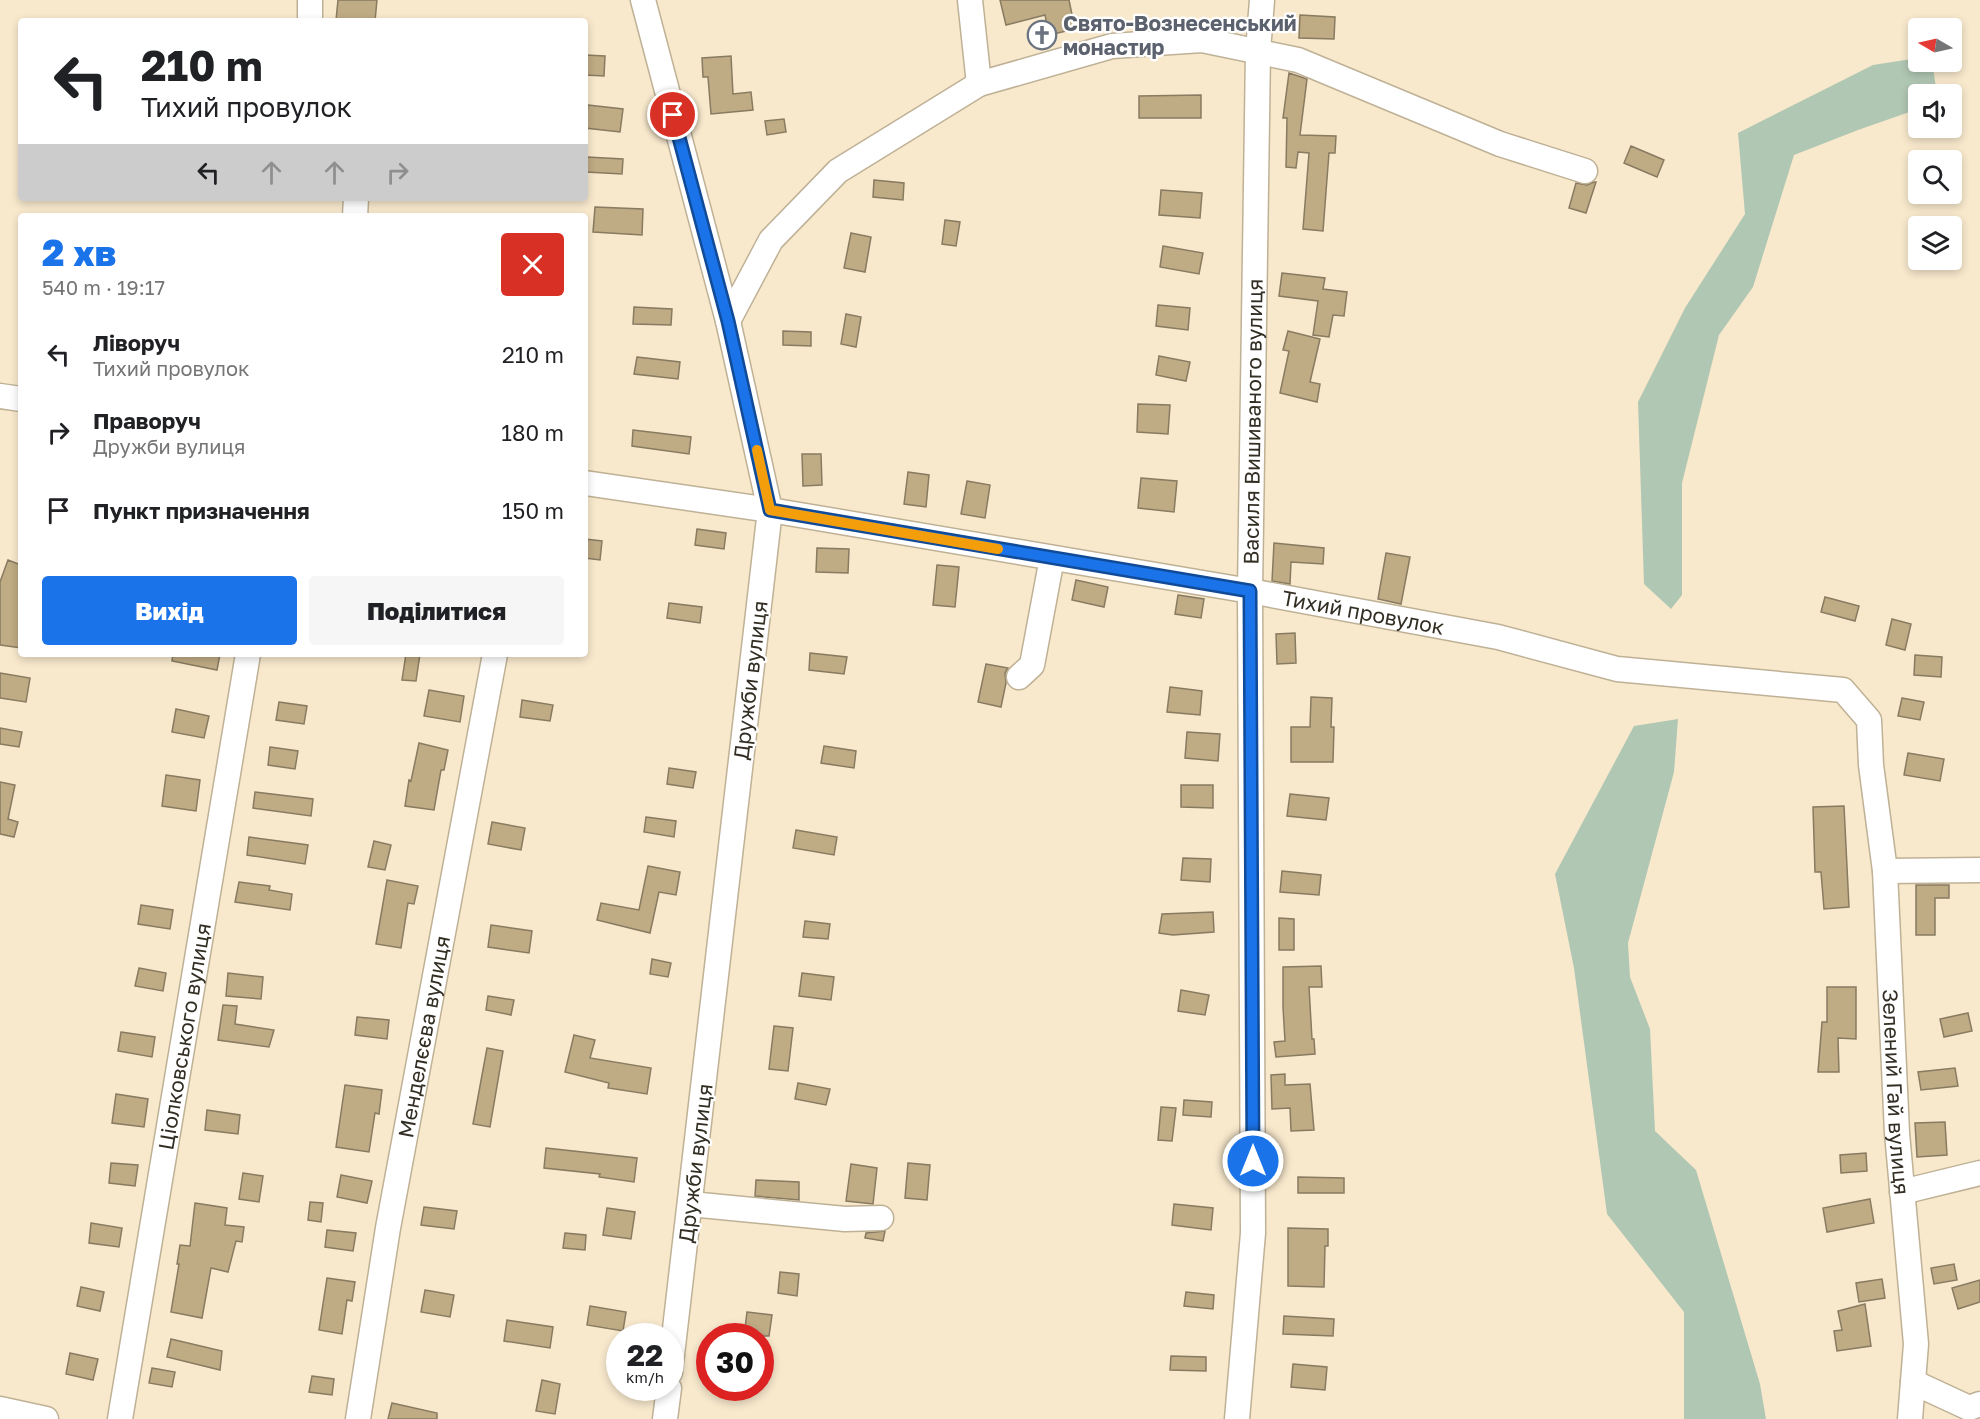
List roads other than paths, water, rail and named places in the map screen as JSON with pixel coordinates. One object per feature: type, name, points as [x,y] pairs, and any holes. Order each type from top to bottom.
[{"type":"street","points":[[310,0],[310,18]]},
{"type":"street","name":"Дружби вулиця","points":[[643,0],[728,321],[770,510],[676,1323]]},
{"type":"street","points":[[970,0],[979,84]]},
{"type":"street","name":"Василя Вишиваного вулиця","points":[[1237,1419],[1253,1233],[1250,591],[1258,51],[1262,0]]},
{"type":"street","points":[[728,321],[771,240],[838,171],[979,84],[1112,46],[1202,40],[1298,60],[1500,144],[1585,171]]},
{"type":"street","points":[[0,396],[18,399]]},
{"type":"street","name":"Тихий провулок","points":[[588,483],[770,510],[1250,591],[1498,637],[1617,669],[1843,690],[1869,720],[1871,765]]},
{"type":"street","points":[[1019,677],[1032,665],[1052,558]]},
{"type":"street","name":"Ціолковського вулиця","points":[[120,1419],[247,657]]},
{"type":"street","name":"Менделєєва вулиця","points":[[358,1419],[388,1228],[494,657]]},
{"type":"street","name":"Зелений Гай вулиця","points":[[1871,765],[1885,871],[1897,1133],[1916,1344],[1910,1419]]},
{"type":"street","points":[[1885,871],[1980,870]]},
{"type":"street","points":[[1902,1192],[1980,1173]]},
{"type":"street","points":[[690,1204],[845,1219],[881,1218]]},
{"type":"street","points":[[1913,1382],[1969,1408],[1980,1404]]},
{"type":"street","points":[[665,1419],[667,1401]]},
{"type":"street","points":[[0,1409],[46,1419]]},
{"type":"place","name":"Cвято-Вознесенський монастир","points":[[1042,35]]}]
